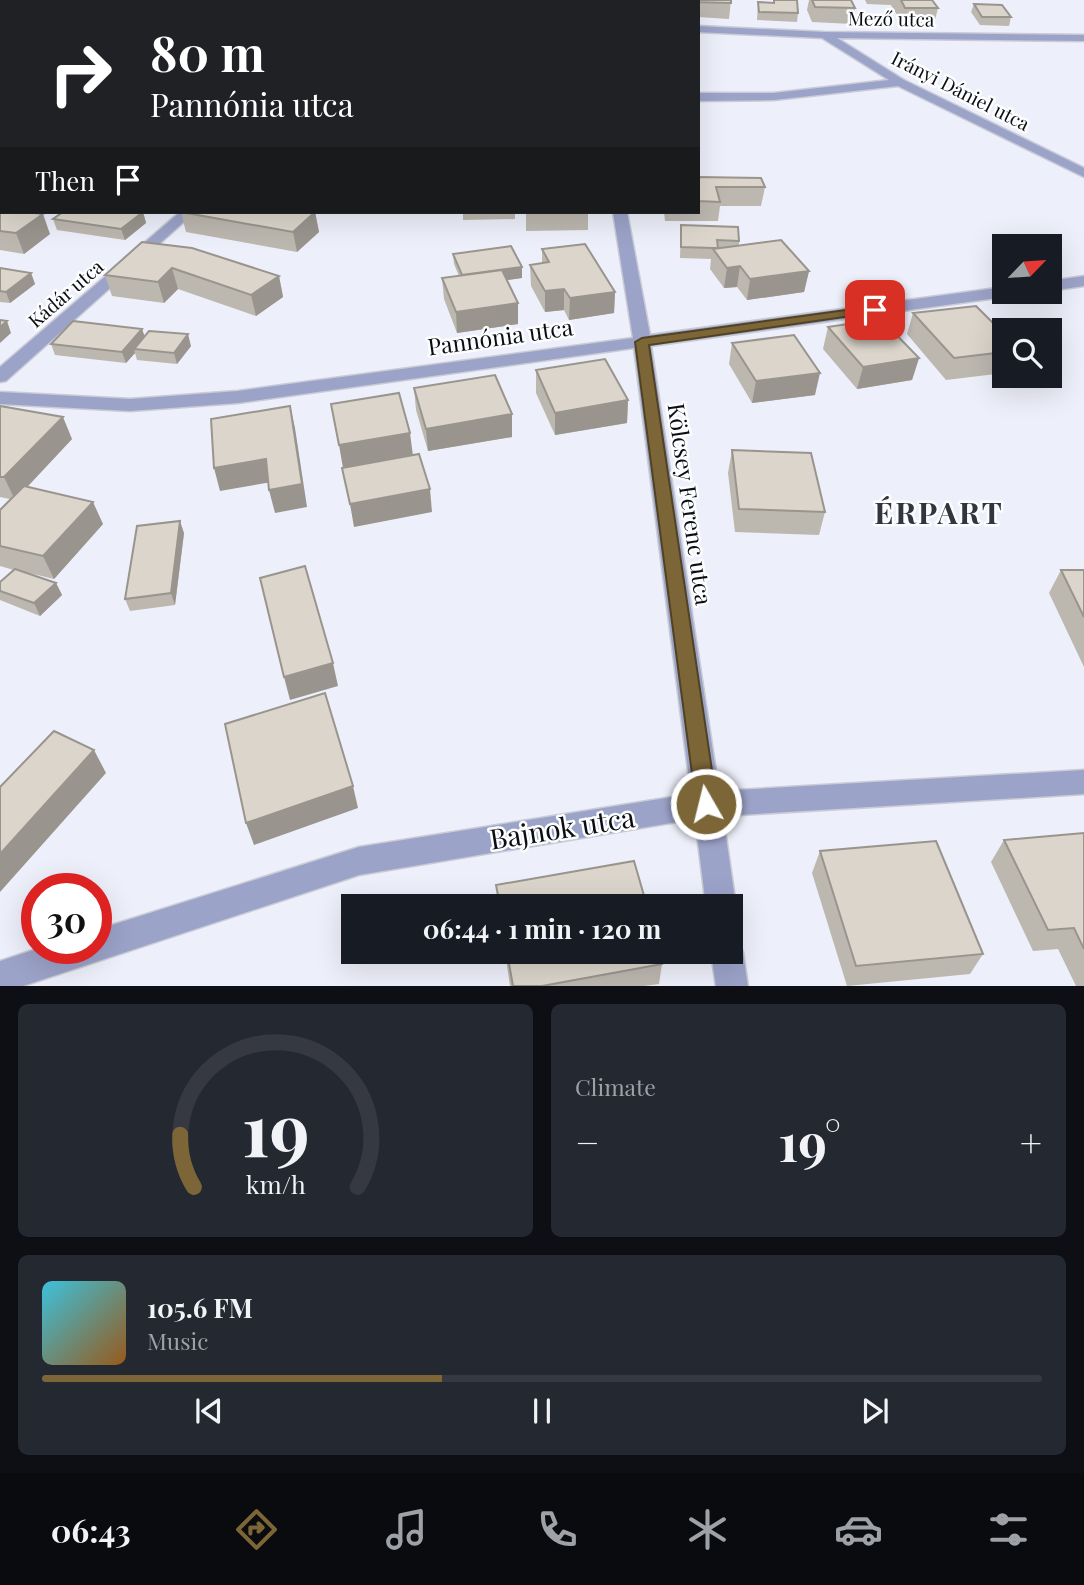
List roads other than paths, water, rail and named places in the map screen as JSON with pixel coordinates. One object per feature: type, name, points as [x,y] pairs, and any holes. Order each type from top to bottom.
[{"type":"street","name":"Mező utca","points":[[700,29],[824,35],[1084,38]]},
{"type":"street","name":"Irányi Dániel utca","points":[[824,35],[900,82],[1084,173]]},
{"type":"street","points":[[700,97],[749,100],[791,98],[900,82]]},
{"type":"street","name":"Kádár utca","points":[[0,377],[186,214]]},
{"type":"street","name":"Kölcsey Ferenc utca","points":[[620,214],[642,342],[719,894]]},
{"type":"street","points":[[1062,284],[1084,281]]},
{"type":"street","name":"Pannónia utca","points":[[0,398],[130,405],[238,397],[992,294]]},
{"type":"street","name":"Bajnok utca","points":[[112,941],[359,861],[706,804],[1084,782]]},
{"type":"street","points":[[0,977],[40,964]]},
{"type":"street","points":[[729,964],[732,986]]},
{"type":"district","name":"ÉRPART","points":[[939,512]]}]
